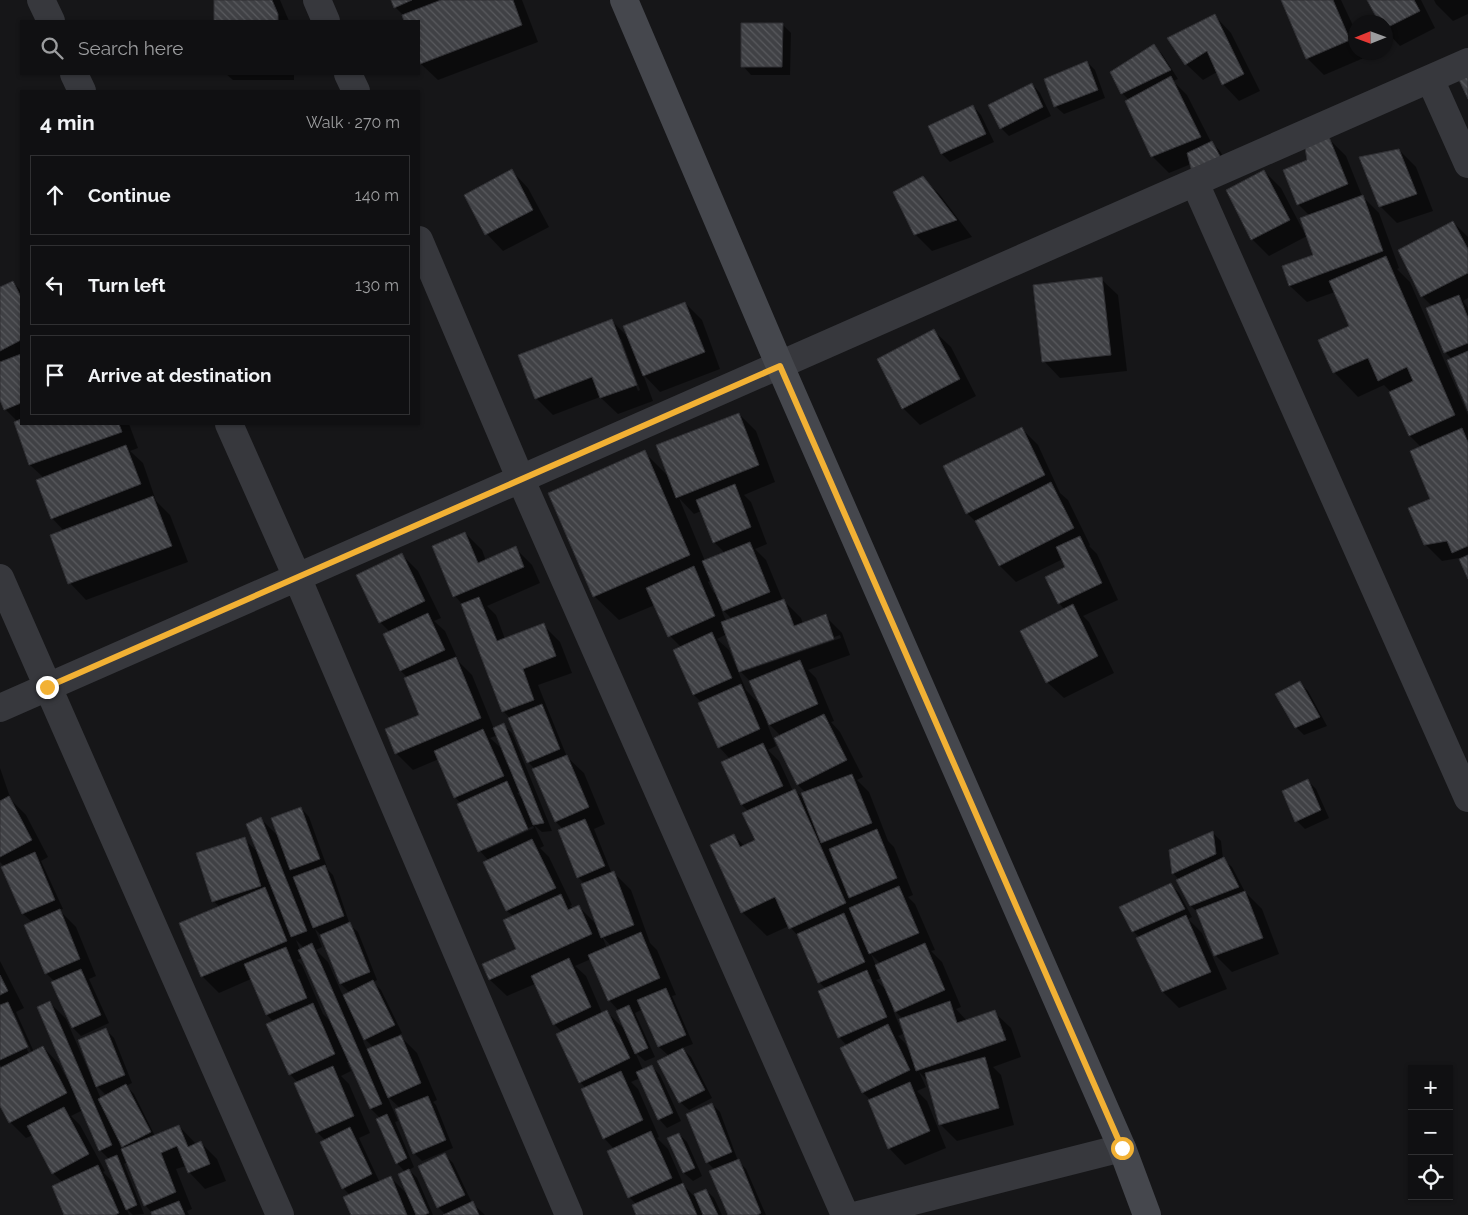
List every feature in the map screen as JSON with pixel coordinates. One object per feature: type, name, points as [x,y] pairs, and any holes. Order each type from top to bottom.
[{"type":"street","points":[[41,0],[51,20]]},
{"type":"street","points":[[317,0],[326,20]]},
{"type":"street","points":[[624,0],[780,366],[1122,1148],[1148,1215]]},
{"type":"street","points":[[0,708],[1468,62]]},
{"type":"street","points":[[74,75],[82,90]]},
{"type":"street","points":[[348,75],[356,90]]},
{"type":"street","points":[[1430,79],[1468,164]]},
{"type":"street","points":[[1195,183],[1468,798]]},
{"type":"street","points":[[420,242],[521,480],[845,1215]]},
{"type":"street","points":[[229,425],[297,577],[569,1215]]},
{"type":"street","points":[[0,578],[280,1215]]},
{"type":"street","points":[[858,1215],[1122,1148]]},
{"type":"building","points":[[214,0],[272,0],[278,14],[278,20],[214,20]]},
{"type":"building","points":[[391,0],[412,0],[394,8]]},
{"type":"building","points":[[441,0],[513,0],[522,25],[420,64],[420,20],[404,20],[402,15]]},
{"type":"building","points":[[1281,0],[1333,0],[1348,35],[1348,41],[1306,59]]},
{"type":"building","points":[[1367,0],[1414,0],[1420,11],[1393,24],[1393,15],[1375,15]]},
{"type":"building","points":[[1215,14],[1244,74],[1222,85],[1207,51],[1185,65],[1167,38]]},
{"type":"building","points":[[741,23],[783,23],[782,67],[741,67]]},
{"type":"building","points":[[1154,44],[1171,70],[1121,94],[1110,72]]},
{"type":"building","points":[[1087,61],[1098,90],[1054,107],[1044,79]]},
{"type":"building","points":[[1171,76],[1201,137],[1151,157],[1125,101]]},
{"type":"building","points":[[1468,76],[1468,99],[1459,80]]},
{"type":"building","points":[[1032,83],[1043,107],[1000,129],[988,105]]},
{"type":"building","points":[[973,105],[986,134],[941,154],[928,126]]},
{"type":"building","points":[[1329,137],[1348,184],[1297,205],[1283,170],[1307,160],[1305,147]]},
{"type":"building","points":[[1212,141],[1222,160],[1192,172],[1187,153]]},
{"type":"building","points":[[1399,149],[1417,194],[1379,207],[1359,157]]},
{"type":"building","points":[[512,169],[533,210],[485,235],[464,195]]},
{"type":"building","points":[[1264,170],[1290,220],[1251,240],[1226,190]]},
{"type":"building","points":[[923,176],[957,220],[914,235],[893,192]]},
{"type":"building","points":[[1363,195],[1383,251],[1289,286],[1282,266],[1313,255],[1300,218]]},
{"type":"building","points":[[1453,221],[1468,249],[1468,273],[1421,297],[1398,250]]},
{"type":"building","points":[[1386,256],[1455,415],[1409,436],[1389,392],[1413,381],[1407,367],[1378,381],[1368,358],[1333,373],[1318,340],[1349,326],[1329,281]]},
{"type":"building","points":[[1102,277],[1111,355],[1042,362],[1033,285]]},
{"type":"building","points":[[13,281],[20,295],[20,341],[0,351],[0,287]]},
{"type":"building","points":[[1459,295],[1468,318],[1468,343],[1444,353],[1426,308]]},
{"type":"building","points":[[685,302],[705,352],[643,376],[623,326]]},
{"type":"building","points":[[612,319],[637,385],[600,398],[592,377],[535,399],[518,355]]},
{"type":"building","points":[[934,329],[960,379],[902,409],[877,359]]},
{"type":"building","points":[[1468,351],[1468,411],[1447,360]]},
{"type":"building","points":[[20,354],[20,403],[4,410],[0,400],[0,362]]},
{"type":"building","points":[[739,413],[759,465],[676,498],[656,445]]},
{"type":"building","points":[[20,419],[20,425],[119,425],[122,432],[29,465],[14,422]]},
{"type":"building","points":[[1022,427],[1045,475],[966,514],[943,466]]},
{"type":"building","points":[[1462,428],[1468,442],[1468,546],[1452,553],[1447,541],[1424,545],[1408,508],[1430,499],[1410,451]]},
{"type":"building","points":[[126,445],[141,484],[51,519],[36,480]]},
{"type":"building","points":[[645,450],[690,555],[593,597],[548,493]]},
{"type":"building","points":[[1051,482],[1074,528],[999,566],[975,521]]},
{"type":"building","points":[[735,484],[751,527],[713,543],[696,500]]},
{"type":"building","points":[[153,496],[172,546],[68,584],[50,535]]},
{"type":"building","points":[[465,532],[478,563],[516,546],[524,567],[453,597],[432,546]]},
{"type":"building","points":[[1080,536],[1102,583],[1058,604],[1045,577],[1065,567],[1056,547]]},
{"type":"building","points":[[750,542],[770,592],[723,611],[702,561]]},
{"type":"building","points":[[402,553],[425,601],[379,623],[356,575]]},
{"type":"building","points":[[1468,555],[1468,579],[1459,559]]},
{"type":"building","points":[[694,566],[715,616],[668,637],[646,588]]},
{"type":"building","points":[[479,597],[497,641],[544,623],[556,656],[523,669],[534,700],[502,712],[461,604]]},
{"type":"building","points":[[784,599],[794,626],[826,614],[834,639],[739,672],[721,622]]},
{"type":"building","points":[[1073,604],[1098,656],[1046,683],[1020,631]]},
{"type":"building","points":[[428,613],[445,650],[400,671],[383,634]]},
{"type":"building","points":[[712,632],[732,678],[693,695],[673,650]]},
{"type":"building","points":[[456,657],[481,718],[395,754],[385,729],[419,715],[404,678]]},
{"type":"building","points":[[800,660],[818,704],[769,725],[749,681]]},
{"type":"building","points":[[1300,681],[1320,717],[1295,728],[1275,694]]},
{"type":"building","points":[[741,684],[760,729],[718,748],[698,703]]},
{"type":"building","points":[[542,704],[560,749],[527,763],[508,718]]},
{"type":"building","points":[[824,714],[847,760],[797,785],[774,738]]},
{"type":"building","points":[[504,723],[544,823],[533,825],[493,728]]},
{"type":"building","points":[[483,729],[504,776],[454,798],[434,751]]},
{"type":"building","points":[[763,743],[783,786],[741,805],[721,762]]},
{"type":"building","points":[[567,755],[589,807],[555,822],[532,769]]},
{"type":"building","points":[[852,774],[872,823],[821,843],[801,793]]},
{"type":"building","points":[[1308,779],[1321,810],[1295,822],[1282,791]]},
{"type":"building","points":[[507,781],[528,829],[478,852],[457,804]]},
{"type":"building","points":[[795,789],[846,903],[789,929],[775,897],[741,913],[710,845],[734,834],[740,847],[755,840],[742,813]]},
{"type":"building","points":[[9,796],[32,840],[0,857],[0,801]]},
{"type":"building","points":[[301,807],[320,859],[290,870],[271,818]]},
{"type":"building","points":[[261,817],[307,931],[291,937],[246,824]]},
{"type":"building","points":[[585,819],[605,866],[577,878],[558,830]]},
{"type":"building","points":[[877,829],[897,878],[849,898],[829,849]]},
{"type":"building","points":[[1213,831],[1216,854],[1172,874],[1169,850]]},
{"type":"building","points":[[245,837],[261,886],[212,902],[196,853]]},
{"type":"building","points":[[532,839],[556,888],[506,911],[483,862]]},
{"type":"building","points":[[35,852],[55,900],[22,914],[1,867]]},
{"type":"building","points":[[1224,857],[1239,887],[1190,906],[1176,880]]},
{"type":"building","points":[[325,865],[344,916],[313,928],[293,877]]},
{"type":"building","points":[[614,871],[634,925],[601,938],[581,884]]},
{"type":"building","points":[[1171,883],[1185,909],[1132,932],[1119,907]]},
{"type":"building","points":[[899,886],[919,933],[869,954],[849,908]]},
{"type":"building","points":[[265,887],[287,941],[201,977],[179,923]]},
{"type":"building","points":[[1245,891],[1263,938],[1214,956],[1196,910]]},
{"type":"building","points":[[561,894],[568,910],[579,905],[592,934],[489,980],[482,964],[516,949],[503,920]]},
{"type":"building","points":[[60,909],[80,959],[45,974],[24,925]]},
{"type":"building","points":[[844,913],[865,962],[818,983],[797,934]]},
{"type":"building","points":[[1186,915],[1211,972],[1162,992],[1136,938]]},
{"type":"building","points":[[350,922],[370,972],[340,984],[320,935]]},
{"type":"building","points":[[641,932],[660,978],[608,1001],[588,955]]},
{"type":"building","points":[[312,943],[382,1104],[370,1109],[298,950]]},
{"type":"building","points":[[925,943],[945,990],[895,1012],[875,965]]},
{"type":"building","points":[[286,947],[307,998],[266,1015],[244,964]]},
{"type":"building","points":[[569,958],[591,1007],[553,1025],[531,976]]},
{"type":"building","points":[[81,969],[101,1015],[72,1028],[51,982]]},
{"type":"building","points":[[867,970],[887,1017],[838,1038],[818,991]]},
{"type":"building","points":[[0,975],[8,991],[0,995]]},
{"type":"building","points":[[373,980],[395,1025],[364,1040],[343,995]]},
{"type":"building","points":[[666,988],[686,1035],[658,1047],[637,1000]]},
{"type":"building","points":[[50,1001],[112,1145],[99,1151],[37,1007]]},
{"type":"building","points":[[950,1001],[957,1023],[995,1010],[1006,1040],[916,1071],[899,1019]]},
{"type":"building","points":[[8,1002],[28,1047],[0,1060],[0,1005]]},
{"type":"building","points":[[313,1003],[335,1054],[289,1075],[266,1024]]},
{"type":"building","points":[[629,1005],[648,1048],[635,1054],[616,1011]]},
{"type":"building","points":[[607,1010],[630,1058],[579,1083],[556,1034]]},
{"type":"building","points":[[888,1024],[910,1070],[862,1093],[840,1048]]},
{"type":"building","points":[[106,1028],[125,1075],[96,1087],[78,1040]]},
{"type":"building","points":[[401,1035],[421,1083],[388,1098],[367,1049]]},
{"type":"building","points":[[43,1046],[67,1093],[9,1123],[0,1106],[0,1068]]},
{"type":"building","points":[[683,1048],[705,1090],[679,1103],[657,1061]]},
{"type":"building","points":[[985,1057],[999,1108],[939,1125],[925,1073]]},
{"type":"building","points":[[652,1065],[673,1113],[658,1120],[636,1072]]},
{"type":"building","points":[[333,1066],[354,1116],[316,1133],[294,1083]]},
{"type":"building","points":[[621,1071],[643,1120],[603,1139],[581,1089]]},
{"type":"building","points":[[910,1082],[930,1131],[888,1149],[868,1100]]},
{"type":"building","points":[[126,1084],[151,1132],[122,1147],[98,1099]]},
{"type":"building","points":[[428,1096],[446,1140],[413,1154],[395,1109]]},
{"type":"building","points":[[712,1103],[732,1152],[706,1163],[686,1114]]},
{"type":"building","points":[[64,1107],[89,1154],[52,1174],[27,1126]]},
{"type":"building","points":[[387,1114],[407,1158],[396,1164],[376,1119]]},
{"type":"building","points":[[179,1125],[188,1147],[201,1141],[210,1164],[188,1173],[177,1146],[161,1153],[176,1192],[144,1206],[121,1149]]},
{"type":"building","points":[[350,1127],[372,1174],[342,1189],[320,1142]]},
{"type":"building","points":[[651,1131],[672,1178],[628,1198],[607,1151]]},
{"type":"building","points":[[679,1133],[695,1168],[683,1173],[667,1138]]},
{"type":"building","points":[[445,1153],[465,1195],[437,1208],[418,1166]]},
{"type":"building","points":[[117,1155],[137,1205],[126,1210],[105,1160]]},
{"type":"building","points":[[739,1159],[761,1213],[757,1215],[728,1215],[709,1171]]},
{"type":"building","points":[[98,1165],[119,1213],[115,1215],[64,1215],[52,1186]]},
{"type":"building","points":[[409,1169],[429,1213],[424,1215],[416,1215],[398,1174]]},
{"type":"building","points":[[391,1176],[407,1215],[351,1215],[343,1197]]},
{"type":"building","points":[[683,1183],[697,1215],[636,1215],[632,1205]]},
{"type":"building","points":[[706,1189],[718,1215],[703,1215],[694,1194]]},
{"type":"building","points":[[179,1201],[185,1215],[152,1215],[151,1212]]},
{"type":"building","points":[[473,1201],[479,1215],[443,1215]]},
{"type":"route","points":[[47,687],[780,366],[1122,1148]]}]
